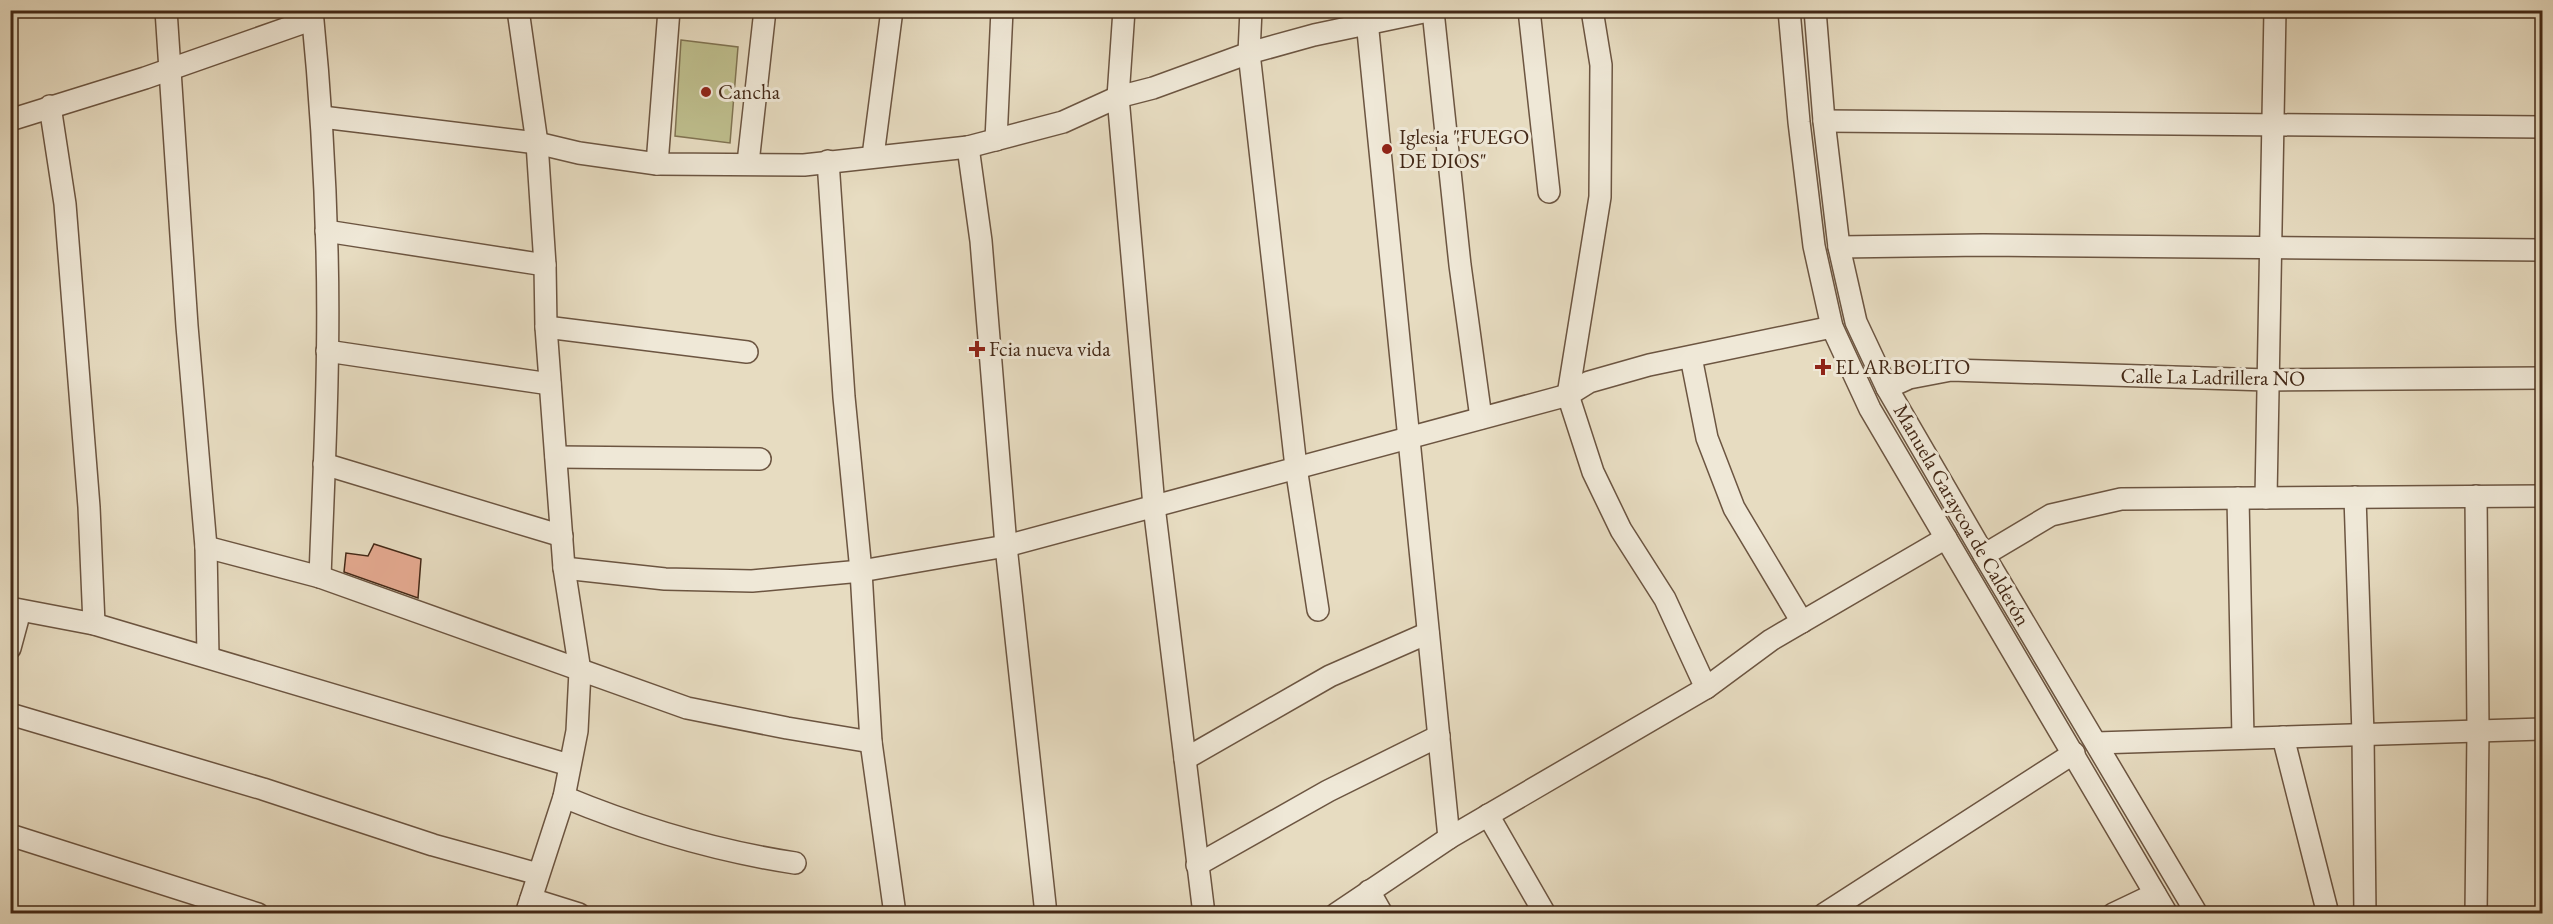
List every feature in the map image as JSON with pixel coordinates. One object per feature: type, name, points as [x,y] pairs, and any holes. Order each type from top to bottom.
[{"type":"street","points":[[166,10],[187,326],[206,547],[208,657]]},
{"type":"street","points":[[10,120],[302,23],[311,10]]},
{"type":"street","points":[[311,10],[322,117],[326,231],[327,351],[320,577]]},
{"type":"street","points":[[518,10],[537,142],[545,265],[546,327],[564,568],[580,671],[577,731],[564,797],[529,906],[579,914]]},
{"type":"street","points":[[657,164],[669,10]]},
{"type":"street","points":[[748,163],[765,10]]},
{"type":"street","points":[[873,156],[892,10]]},
{"type":"street","points":[[996,140],[1002,10]]},
{"type":"street","points":[[1124,10],[1118,97],[1154,506],[1204,914]]},
{"type":"street","points":[[1251,10],[1249,53],[1296,467],[1318,610]]},
{"type":"street","points":[[322,117],[537,142],[579,153],[657,164],[804,165],[968,147],[1063,122],[1118,97],[1153,88],[1249,53],[1366,17],[1433,10],[1460,265],[1481,417]]},
{"type":"street","points":[[1529,10],[1549,192]]},
{"type":"street","points":[[1592,10],[1601,65],[1600,197],[1568,395],[1593,472],[1621,530],[1665,599],[1706,688]]},
{"type":"street","name":"Manuela Garaycoa de Calderón","points":[[1789,10],[1798,122],[1814,246],[1832,327],[1870,409],[2167,914]]},
{"type":"street","name":"Manuela Garaycoa de Calderón","points":[[1815,10],[1824,121],[1839,247],[1856,322],[1887,387],[2197,914]]},
{"type":"street","points":[[2266,498],[2266,380],[2275,10]]},
{"type":"street","points":[[1366,17],[1449,838]]},
{"type":"street","points":[[50,106],[65,204],[89,507],[94,624]]},
{"type":"street","points":[[1824,121],[2542,127]]},
{"type":"street","points":[[968,147],[981,241],[1006,546],[1046,914]]},
{"type":"street","points":[[828,161],[844,397],[861,571],[871,742],[895,914]]},
{"type":"street","points":[[326,231],[545,265]]},
{"type":"street","points":[[1839,247],[2269,247],[2542,250]]},
{"type":"street","points":[[546,327],[747,352]]},
{"type":"street","points":[[564,568],[666,579],[752,581],[861,571],[1006,546],[1568,395],[1588,382],[1649,365],[1832,327]]},
{"type":"street","points":[[327,351],[550,384]]},
{"type":"street","points":[[1691,357],[1707,438],[1734,508],[1802,622]]},
{"type":"street","name":"Calle La Ladrillera NO","points":[[1887,387],[1909,378],[1951,370],[2266,380],[2542,378]]},
{"type":"street","points":[[556,457],[760,459]]},
{"type":"street","points":[[324,464],[562,537]]},
{"type":"street","points":[[2476,496],[2478,730],[2476,914]]},
{"type":"street","points":[[1984,555],[2051,515],[2121,499],[2542,496]]},
{"type":"street","points":[[2355,497],[2363,734],[2365,914]]},
{"type":"street","points":[[2238,498],[2242,738]]},
{"type":"street","points":[[1335,914],[1449,838],[1706,688],[1772,640],[1946,538]]},
{"type":"street","points":[[206,547],[320,577],[687,708],[871,742]]},
{"type":"street","points":[[10,648],[15,609],[94,624],[569,765]]},
{"type":"street","points":[[1185,759],[1330,676],[1428,633]]},
{"type":"street","points":[[10,714],[263,789],[434,845],[538,874]]},
{"type":"street","points":[[2096,743],[2542,729]]},
{"type":"street","points":[[1197,865],[1328,791],[1439,736]]},
{"type":"street","points":[[2283,736],[2328,914]]},
{"type":"street","points":[[1824,914],[2074,753]]},
{"type":"street","points":[[564,797],[623,822],[746,856],[795,863]]},
{"type":"street","points":[[1488,815],[1545,914]]},
{"type":"street","points":[[10,835],[232,910],[258,914]]},
{"type":"street","points":[[1369,891],[1382,914]]},
{"type":"street","points":[[2113,914],[2155,894]]},
{"type":"green space","name":"Cancha","points":[[681,40],[738,47],[730,143],[675,136]]},
{"type":"building","points":[[374,544],[421,559],[418,598],[344,572],[346,553],[368,556]]},
{"type":"place","name":"Cancha","points":[[706,92]]},
{"type":"place","name":"Iglesia \"FUEGO DE DIOS\"","points":[[1387,149]]},
{"type":"place","name":"Fcia nueva vida","points":[[977,349]]},
{"type":"place","name":"EL ARBOLITO","points":[[1823,367]]}]
